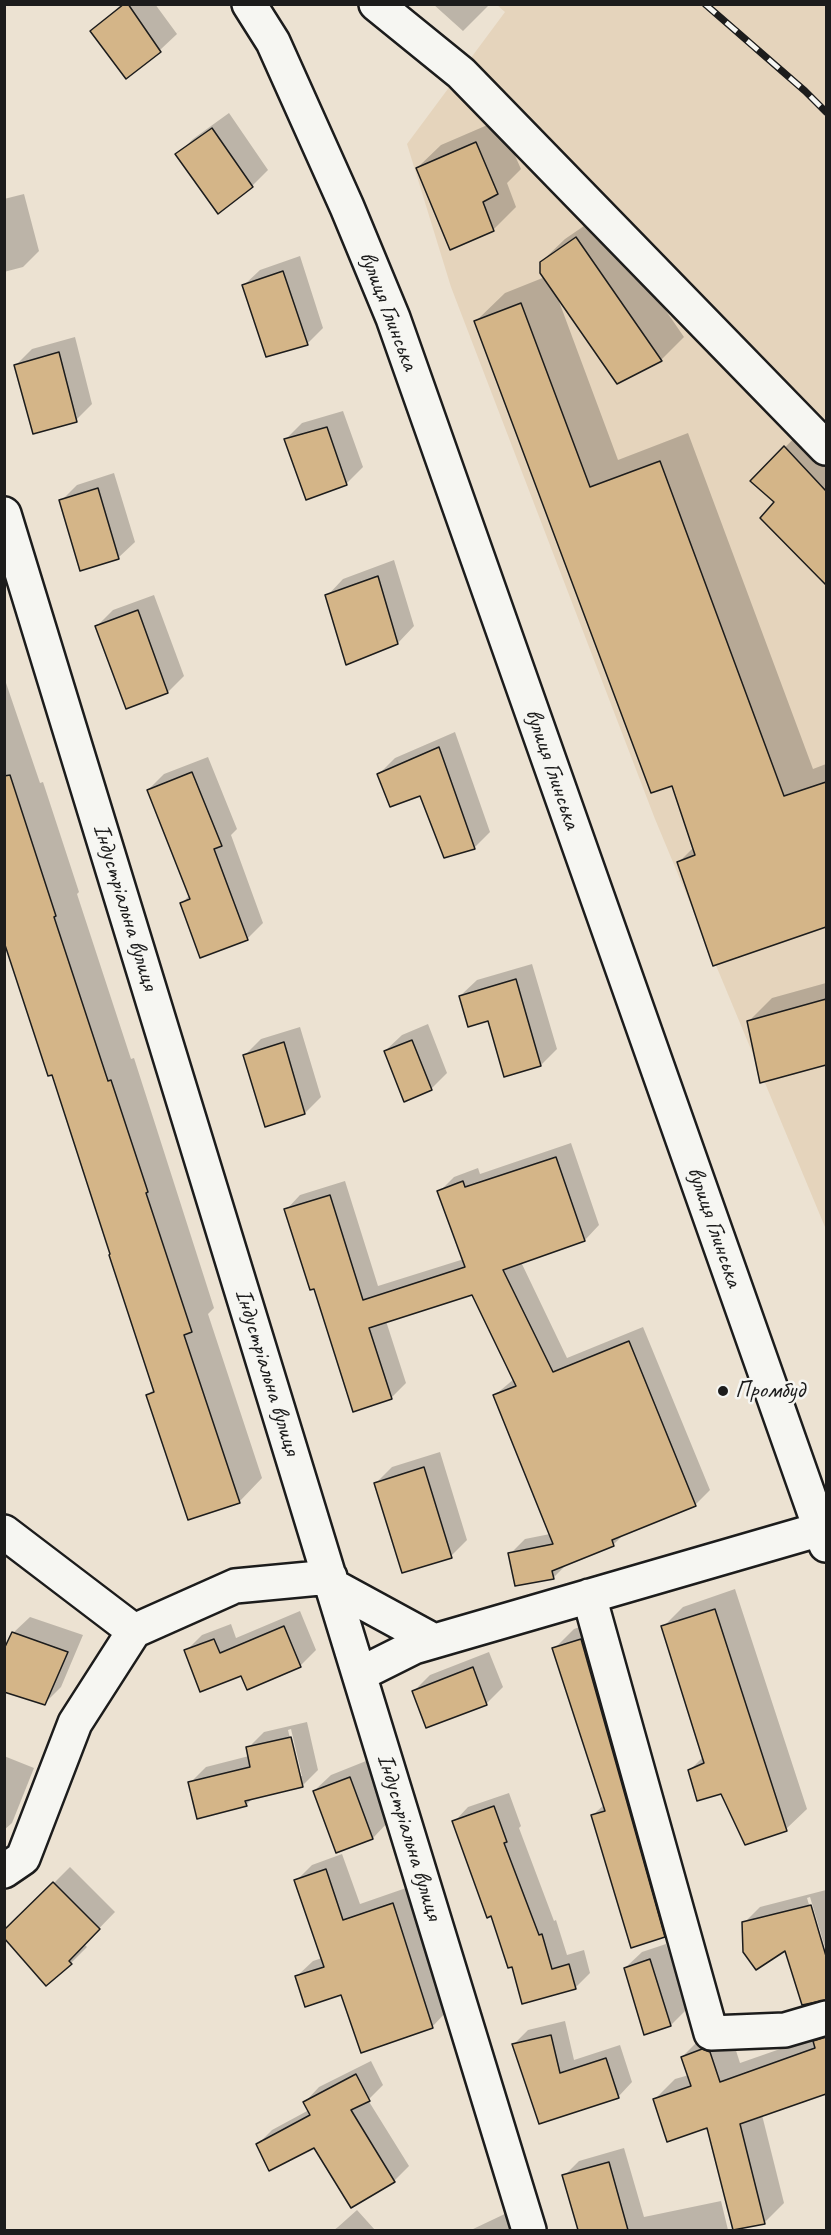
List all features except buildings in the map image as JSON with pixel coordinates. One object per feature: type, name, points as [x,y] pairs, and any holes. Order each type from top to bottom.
[{"type":"street","name":"вулиця Глинська","points":[[249,4],[273,42],[347,207],[393,318],[824,1537]]},
{"type":"street","points":[[376,4],[461,73],[826,448]]},
{"type":"street","name":"Індустріальна вулиця","points":[[4,513],[530,2230]]},
{"type":"street","points":[[4,1532],[134,1631]]},
{"type":"street","points":[[360,1674],[414,1647],[434,1641],[589,1596],[824,1537]]},
{"type":"street","points":[[4,1871],[23,1858],[75,1724],[134,1631],[235,1586],[331,1582],[434,1641]]},
{"type":"street","points":[[589,1596],[711,2033],[785,2030],[826,2018]]},
{"type":"shaded area","points":[[497,5],[826,5],[825,1227],[655,819],[451,287],[407,144],[505,12]]},
{"type":"railway","points":[[705,4],[826,112]]},
{"type":"place","name":"Промбуд","points":[[723,1391]]}]
